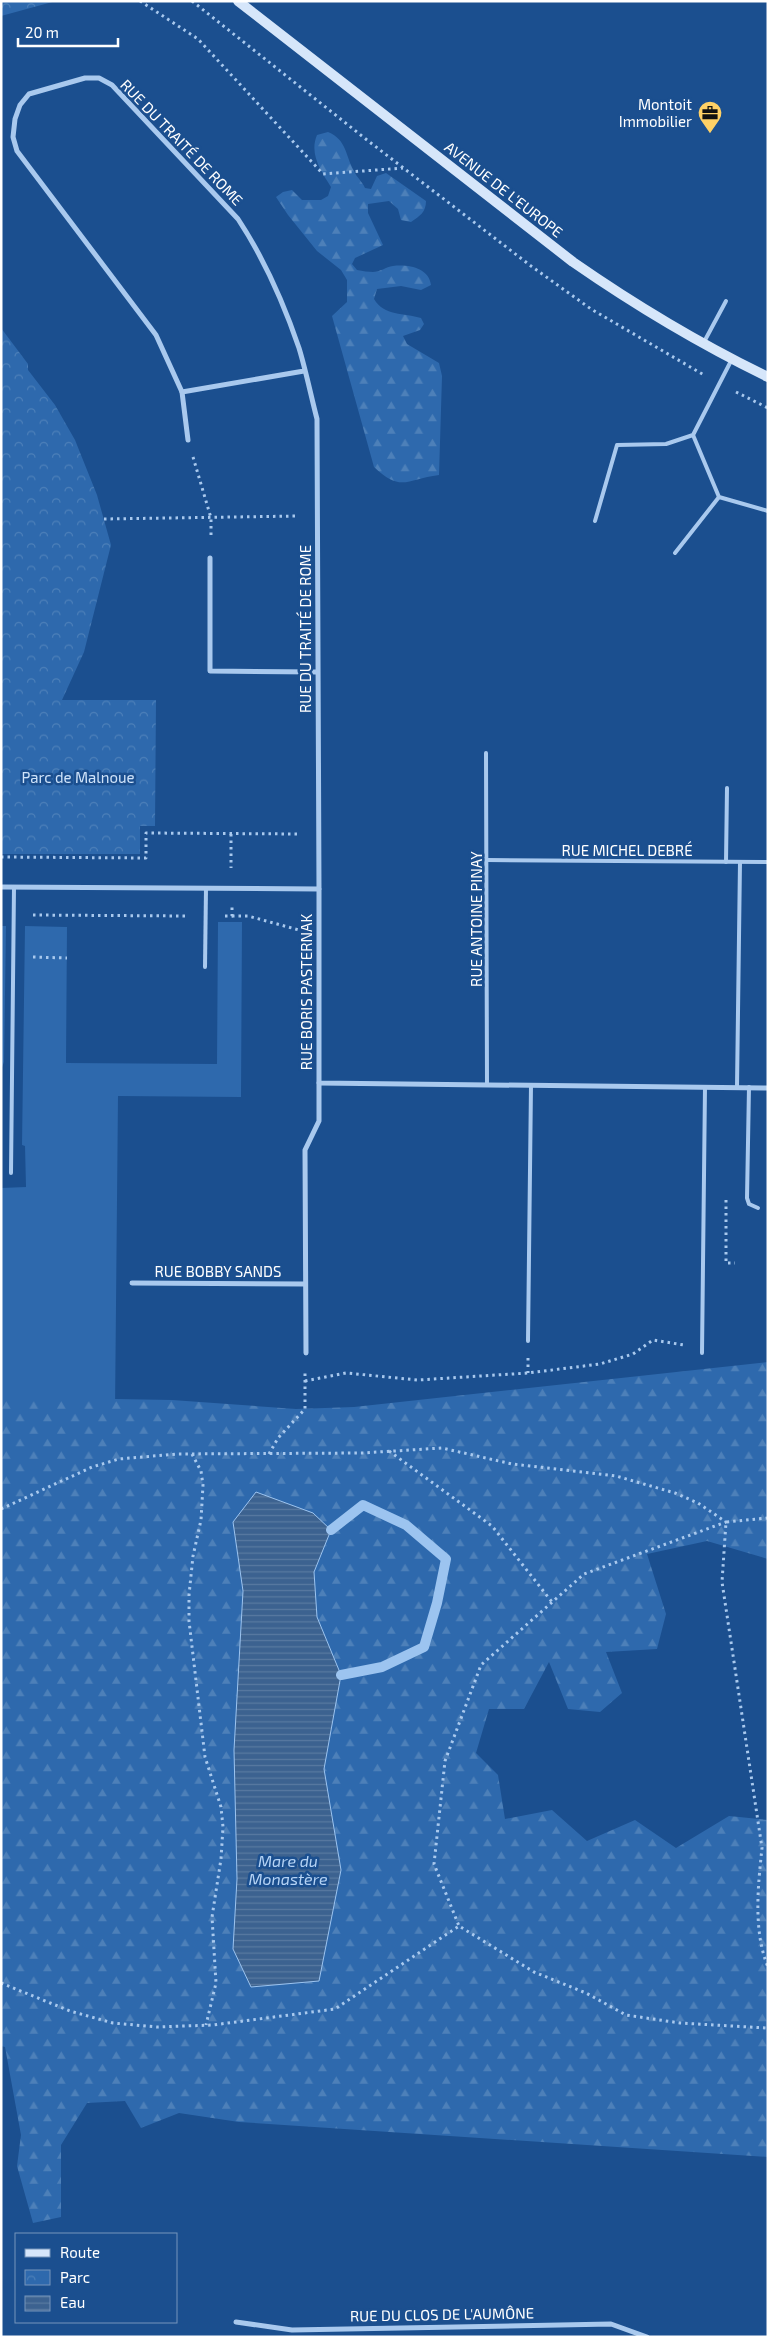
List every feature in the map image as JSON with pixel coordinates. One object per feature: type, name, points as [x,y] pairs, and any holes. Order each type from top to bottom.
[{"type":"main road","name":"AVENUE DE L'EUROPE","points":[[238,1],[573,262],[621,295],[703,344],[768,377]]},
{"type":"street","name":"RUE DU TRAITÉ DE ROME","points":[[188,440],[182,392],[156,335],[17,151],[13,137],[15,119],[20,105],[29,94],[85,78],[100,78],[112,85],[238,219],[250,236],[288,318],[317,419],[318,889]]},
{"type":"street","points":[[182,392],[304,371]]},
{"type":"street","points":[[210,558],[210,671],[317,672]]},
{"type":"street","points":[[1,887],[318,889]]},
{"type":"street","name":"RUE BORIS PASTERNAK","points":[[318,889],[319,1083],[768,1088]]},
{"type":"street","points":[[306,1353],[304,1150],[318,1121],[319,1083]]},
{"type":"street","name":"RUE BOBBY SANDS","points":[[132,1283],[304,1284]]},
{"type":"street","name":"RUE DU CLOS DE L'AUMÔNE","points":[[236,2322],[292,2330],[611,2324],[646,2337]]},
{"type":"lane","points":[[703,344],[726,301]]},
{"type":"lane","points":[[595,521],[617,445],[666,444],[693,435],[732,360]]},
{"type":"lane","points":[[693,435],[719,497]]},
{"type":"lane","points":[[719,497],[768,511]]},
{"type":"lane","points":[[675,553],[719,497]]},
{"type":"lane","name":"RUE ANTOINE PINAY","points":[[486,753],[487,1084]]},
{"type":"lane","points":[[726,862],[727,788]]},
{"type":"lane","name":"RUE MICHEL DEBRÉ","points":[[487,860],[768,862]]},
{"type":"lane","points":[[737,1087],[740,862]]},
{"type":"lane","points":[[11,1173],[14,887]]},
{"type":"lane","points":[[205,967],[206,888]]},
{"type":"lane","points":[[528,1341],[531,1085]]},
{"type":"lane","points":[[702,1353],[705,1087]]},
{"type":"lane","points":[[748,1087],[747,1198],[749,1204],[758,1208]]},
{"type":"path","points":[[140,1],[198,39],[323,174],[404,168]]},
{"type":"path","points":[[188,440],[211,518],[210,558]]},
{"type":"path","points":[[104,519],[317,516]]},
{"type":"path","points":[[1,857],[146,858],[146,833],[317,834]]},
{"type":"path","points":[[232,916],[248,916],[298,930],[318,930]]},
{"type":"path","points":[[14,957],[67,958]]},
{"type":"path","points":[[305,1380],[346,1373],[418,1380],[528,1373],[600,1364],[633,1354],[653,1340],[685,1345],[702,1342]]},
{"type":"path","points":[[269,1454],[278,1438],[304,1409],[306,1353]]},
{"type":"path","points":[[1,1509],[43,1488],[101,1464],[138,1457],[192,1454],[389,1452],[442,1448],[512,1464],[616,1476],[675,1493],[698,1503],[726,1522]]},
{"type":"path","points":[[389,1452],[492,1526],[552,1602]]},
{"type":"path","points":[[192,1454],[201,1471],[203,1485],[201,1520],[193,1556],[189,1595],[189,1621],[205,1757],[221,1807],[223,1827],[221,1859],[212,1917],[216,1983],[206,2025]]},
{"type":"path","points":[[768,1518],[726,1522],[584,1574],[481,1665],[445,1762],[434,1864],[459,1926],[534,1972],[586,1993],[626,2014],[680,2023],[766,2028],[768,2026]]},
{"type":"path","points":[[726,1522],[722,1582],[762,1848],[758,1884],[761,1949],[768,1967]]},
{"type":"path","points":[[1,1983],[70,2011],[113,2024],[157,2027],[206,2025],[335,2009],[459,1926]]},
{"type":"green space","points":[[1,1],[56,1],[1,16]]},
{"type":"green space","points":[[328,132],[339,139],[345,148],[355,173],[365,188],[371,189],[377,176],[386,173],[426,201],[422,213],[411,222],[401,220],[398,209],[389,201],[368,204],[368,213],[383,245],[355,258],[352,264],[357,270],[371,272],[393,266],[417,268],[429,279],[431,285],[421,290],[401,286],[377,289],[374,299],[389,311],[421,318],[424,324],[420,330],[403,336],[407,344],[439,363],[442,376],[439,475],[398,482],[383,475],[374,467],[332,316],[347,302],[347,280],[341,270],[317,251],[276,197],[283,192],[292,190],[302,200],[321,200],[328,196],[331,187],[317,162],[314,149],[317,135]]},
{"type":"green space","name":"Parc de Malnoue","points":[[1,328],[28,364],[28,370],[55,405],[75,440],[97,495],[111,545],[84,652],[62,700],[156,700],[155,826],[140,826],[140,854],[1,854]]},
{"type":"green space","points":[[218,922],[242,922],[241,1097],[118,1096],[115,1411],[1,1416],[1,1188],[26,1187],[25,1146],[22,1145],[25,926],[67,927],[66,1063],[217,1064]]},
{"type":"green space","points":[[1,926],[6,926],[4,1062],[1,1070]]},
{"type":"green space","points":[[768,1362],[768,1559],[707,1541],[647,1554],[666,1614],[657,1649],[606,1652],[622,1693],[600,1712],[568,1709],[549,1662],[524,1709],[489,1709],[476,1753],[498,1775],[505,1819],[552,1810],[587,1841],[635,1820],[676,1848],[729,1816],[768,1820],[768,2157],[239,2122],[179,2113],[141,2128],[125,2101],[87,2103],[61,2145],[61,2217],[33,2223],[17,2166],[21,2135],[5,2047],[1,2046],[1,1397],[172,1400],[296,1409],[354,1407]]},
{"type":"water","name":"Mare du Monastère","points":[[256,1492],[313,1513],[331,1530],[314,1572],[317,1617],[341,1675],[324,1769],[341,1870],[319,1981],[251,1987],[233,1949],[237,1879],[234,1750],[243,1591],[233,1522]]},
{"type":"waterway","points":[[331,1530],[363,1505],[406,1525],[446,1559],[437,1603],[424,1647],[382,1667],[341,1675]]},
{"type":"place","name":"Montoit Immobilier","points":[[710,134]]}]
